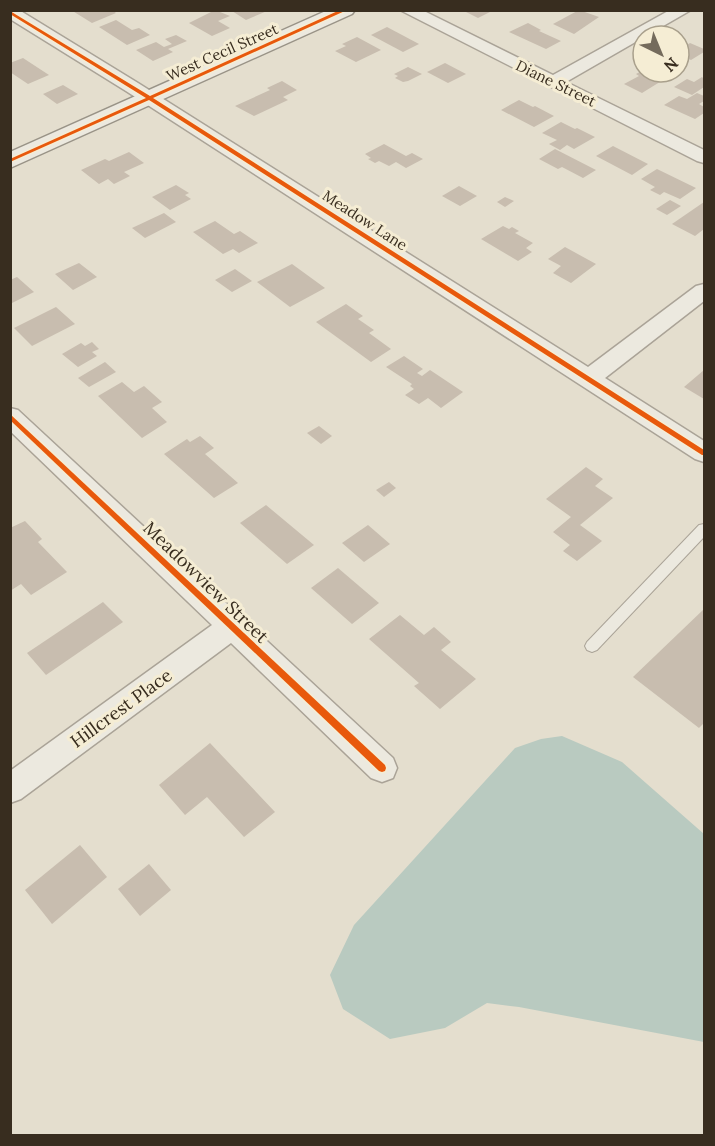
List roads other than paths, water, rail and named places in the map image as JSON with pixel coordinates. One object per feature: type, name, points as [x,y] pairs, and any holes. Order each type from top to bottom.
[{"type":"main road","name":"West Cecil Street","points":[[10,161],[345,10]]},
{"type":"street","name":"Diane Street","points":[[408,10],[705,157]]},
{"type":"street","points":[[553,82],[683,10]]},
{"type":"street","name":"Meadow Lane","points":[[10,12],[705,453]]},
{"type":"street","points":[[588,379],[705,291]]},
{"type":"street","name":"Meadowview Street","points":[[10,416],[382,768]]},
{"type":"street","name":"Hillcrest Place","points":[[10,789],[231,627]]},
{"type":"lane","points":[[592,646],[705,529]]}]
